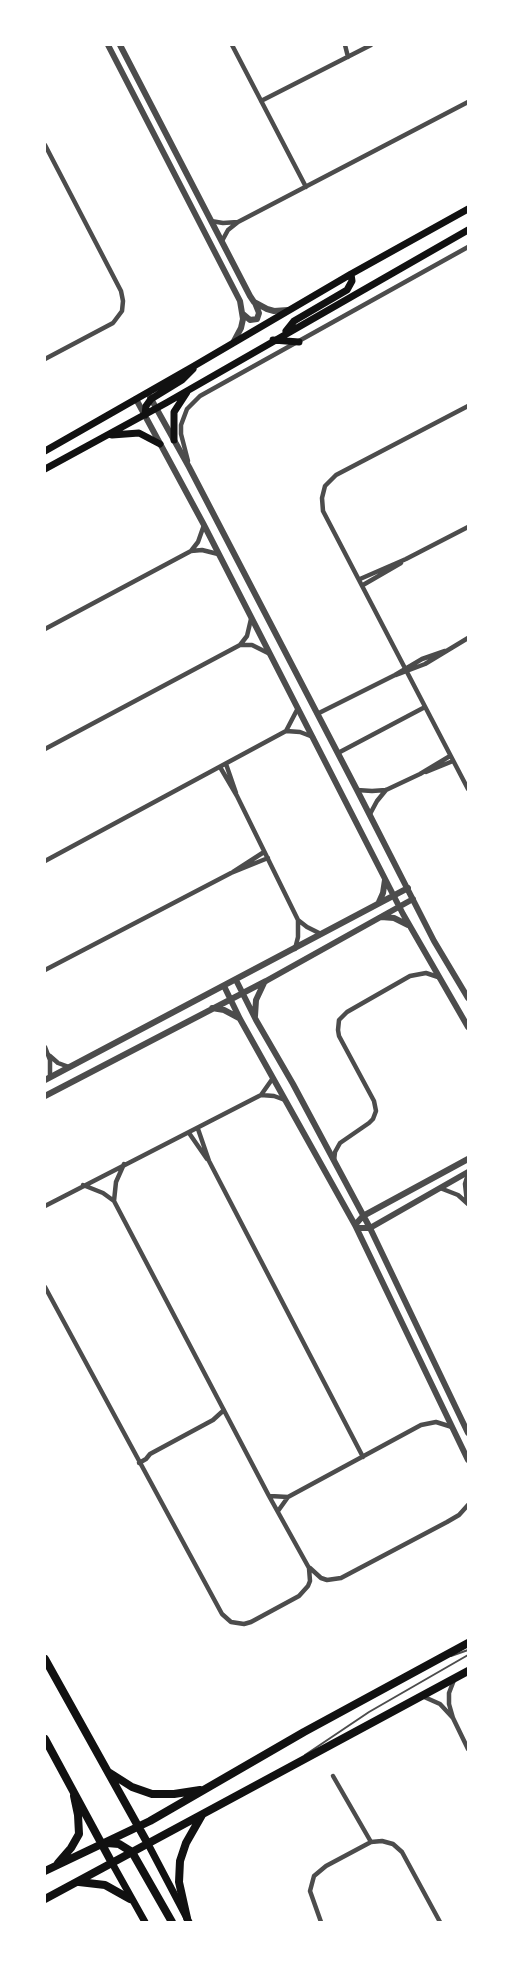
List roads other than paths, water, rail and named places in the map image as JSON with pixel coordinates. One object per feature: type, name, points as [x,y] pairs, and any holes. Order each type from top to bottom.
[{"type":"main road","points":[[45,450],[136,399],[150,396],[182,380],[194,366],[288,310],[468,209]]},
{"type":"main road","points":[[45,469],[145,415],[468,230]]},
{"type":"main road","points":[[285,333],[294,321],[349,287],[352,281],[351,274]]},
{"type":"main road","points":[[273,340],[299,342]]},
{"type":"main road","points":[[174,440],[174,412],[190,388]]},
{"type":"main road","points":[[145,415],[150,396]]},
{"type":"main road","points":[[103,437],[136,432],[160,444]]},
{"type":"main road","points":[[45,1871],[138,1827],[304,1732],[468,1643]]},
{"type":"main road","points":[[45,1659],[188,1920]]},
{"type":"main road","points":[[45,1899],[468,1671]]},
{"type":"main road","points":[[45,1739],[103,1843],[130,1899],[145,1922]]},
{"type":"main road","points":[[108,1772],[132,1787],[152,1794],[204,1790]]},
{"type":"main road","points":[[55,1866],[71,1848],[79,1834],[78,1815],[71,1785]]},
{"type":"main road","points":[[188,1920],[179,1882],[180,1856],[202,1815]]},
{"type":"main road","points":[[103,1843],[119,1844],[132,1852],[172,1922]]},
{"type":"main road","points":[[77,1882],[105,1885],[130,1899]]},
{"type":"street","points":[[108,45],[240,302],[241,328],[232,344]]},
{"type":"street","points":[[120,45],[260,313],[257,319],[250,320],[242,313]]},
{"type":"street","points":[[232,45],[306,187]]},
{"type":"street","points":[[345,45],[348,57]]},
{"type":"street","points":[[261,101],[371,45]]},
{"type":"street","points":[[222,242],[228,230],[238,222],[468,102]]},
{"type":"street","points":[[45,146],[121,291],[123,301],[122,311],[117,320],[109,326],[45,359]]},
{"type":"street","points":[[211,221],[223,224],[238,222]]},
{"type":"street","points":[[189,467],[181,425],[187,409],[200,396],[468,247]]},
{"type":"street","points":[[254,302],[274,311],[288,310]]},
{"type":"street","points":[[150,396],[370,814],[434,941],[468,998]]},
{"type":"street","points":[[136,399],[204,525],[399,907],[468,1027]]},
{"type":"street","points":[[468,406],[336,475],[328,482],[323,492],[324,511],[468,789]]},
{"type":"street","points":[[191,551],[198,542],[204,525]]},
{"type":"street","points":[[360,579],[406,559],[468,527]]},
{"type":"street","points":[[45,629],[191,551],[202,550],[218,554]]},
{"type":"street","points":[[363,585],[406,559]]},
{"type":"street","points":[[45,749],[240,645],[247,636],[251,619]]},
{"type":"street","points":[[317,714],[395,675],[425,664],[468,638]]},
{"type":"street","points":[[240,645],[258,647],[269,653]]},
{"type":"street","points":[[338,753],[425,707]]},
{"type":"street","points":[[286,731],[298,708]]},
{"type":"street","points":[[45,861],[286,731],[300,732],[313,738]]},
{"type":"street","points":[[357,790],[372,792],[386,790],[452,758]]},
{"type":"street","points":[[226,764],[237,796]]},
{"type":"street","points":[[220,767],[237,796],[298,920],[306,927],[321,934]]},
{"type":"street","points":[[370,814],[386,790]]},
{"type":"street","points":[[231,873],[264,852]]},
{"type":"street","points":[[45,970],[231,873],[268,858]]},
{"type":"street","points":[[378,903],[383,893],[385,880]]},
{"type":"street","points":[[48,1079],[408,888]]},
{"type":"street","points":[[45,1096],[266,981],[413,899]]},
{"type":"street","points":[[377,918],[394,918],[410,926]]},
{"type":"street","points":[[295,949],[298,920]]},
{"type":"street","points":[[334,1163],[335,1152],[340,1143],[369,1123],[376,1111],[374,1101],[339,1036],[339,1020],[347,1012],[410,976],[426,973],[441,979]]},
{"type":"street","points":[[236,980],[370,1228],[468,1433]]},
{"type":"street","points":[[256,1020],[256,1000],[266,981]]},
{"type":"street","points":[[224,986],[240,1019],[356,1227],[468,1460]]},
{"type":"street","points":[[212,1008],[229,1012],[240,1019]]},
{"type":"street","points":[[45,1047],[51,1066],[48,1079]]},
{"type":"street","points":[[48,1054],[58,1063],[70,1067]]},
{"type":"street","points":[[45,1206],[261,1095],[273,1077]]},
{"type":"street","points":[[261,1095],[286,1100]]},
{"type":"street","points":[[198,1128],[209,1161]]},
{"type":"street","points":[[189,1133],[209,1161],[363,1456]]},
{"type":"street","points":[[356,1227],[363,1216],[468,1159]]},
{"type":"street","points":[[114,1201],[116,1182],[124,1164]]},
{"type":"street","points":[[356,1227],[370,1228],[468,1173]]},
{"type":"street","points":[[468,1173],[465,1191],[468,1204]]},
{"type":"street","points":[[45,1287],[219,1609],[226,1618],[237,1624],[251,1622],[299,1596],[308,1587],[309,1568],[114,1201],[103,1193],[83,1185]]},
{"type":"street","points":[[440,1188],[458,1195],[468,1204]]},
{"type":"street","points":[[45,1302],[49,1295]]},
{"type":"street","points":[[136,1456],[150,1454],[213,1420],[219,1420],[225,1413]]},
{"type":"street","points":[[278,1511],[288,1497],[426,1423],[436,1422],[453,1428]]},
{"type":"street","points":[[140,1463],[150,1454]]},
{"type":"street","points":[[269,1496],[288,1497]]},
{"type":"street","points":[[309,1568],[327,1580],[341,1578],[447,1522],[459,1515],[468,1504]]},
{"type":"street","points":[[456,1677],[450,1687],[449,1698],[453,1718],[468,1749]]},
{"type":"street","points":[[422,1696],[440,1704],[453,1718]]},
{"type":"street","points":[[333,1776],[371,1842]]},
{"type":"street","points":[[321,1922],[310,1891],[314,1876],[326,1866],[371,1842],[387,1842],[398,1847],[406,1856],[441,1922]]},
{"type":"lane","points":[[430,1664],[468,1650]]},
{"type":"lane","points":[[289,1767],[369,1712],[468,1655]]}]
